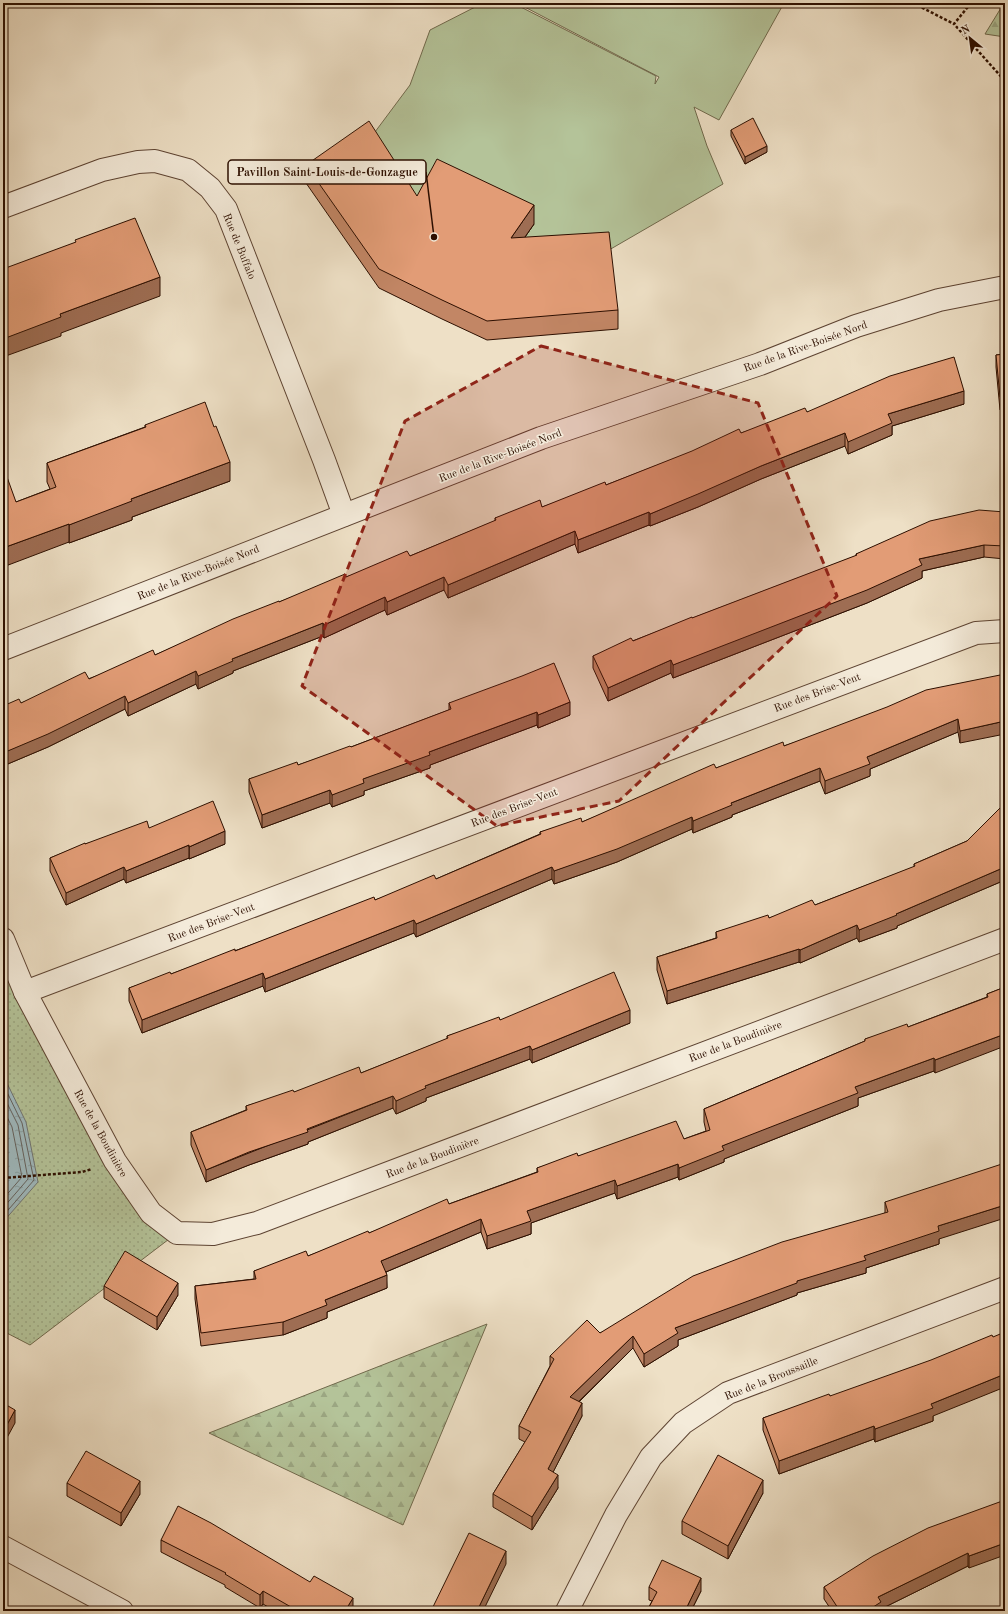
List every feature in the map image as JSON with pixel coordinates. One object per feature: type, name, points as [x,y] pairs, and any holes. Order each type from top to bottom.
[{"type":"street","name":"Rue de Buffalo","points":[[3,207],[102,170],[138,162],[155,161],[188,170],[210,188],[226,209],[322,452],[344,515]]},
{"type":"street","name":"Rue de la Rive-Boisée Nord","points":[[3,649],[541,438],[760,364],[856,326],[939,300],[1005,287]]},
{"type":"street","name":"Rue des Brise-Vent","points":[[25,992],[976,633],[1005,631]]},
{"type":"street","name":"Rue de la Boudinière","points":[[3,940],[25,992],[114,1161],[150,1214],[178,1233],[212,1234],[257,1223],[1005,939]]},
{"type":"street","name":"Rue de la Broussaille","points":[[567,1611],[616,1515],[651,1457],[683,1423],[728,1393],[1005,1288]]},
{"type":"street","points":[[3,1547],[122,1611]]},
{"type":"path","points":[[913,3],[954,24],[1005,81]]},
{"type":"path","points":[[954,24],[971,3]]},
{"type":"path","points":[[3,1178],[82,1172],[114,1161]]},
{"type":"highlighted area","points":[[541,346],[758,403],[837,596],[619,801],[497,826],[302,686],[405,421]]},
{"type":"green space","points":[[483,3],[513,3],[656,76],[655,84],[659,77],[517,3],[784,3],[719,120],[694,107],[707,146],[723,184],[609,250],[516,250],[534,224],[419,210],[369,140],[410,85],[430,30]]},
{"type":"green space","points":[[1004,3],[1005,37],[985,34]]},
{"type":"green space","points":[[3,939],[119,1169],[177,1233],[30,1345],[3,1331]]},
{"type":"green space","points":[[487,1324],[403,1525],[209,1433]]},
{"type":"water","points":[[3,1075],[26,1122],[38,1182],[3,1222]]},
{"type":"building","points":[[753,118],[767,146],[745,157],[731,130]]},
{"type":"building","points":[[369,121],[417,196],[437,159],[534,205],[511,238],[609,232],[618,310],[487,321],[379,269],[306,165]]},
{"type":"building","points":[[135,218],[160,277],[60,314],[61,317],[3,339],[3,269]]},
{"type":"building","points":[[1005,354],[1005,397],[1000,397],[996,355]]},
{"type":"building","points":[[954,357],[964,391],[888,414],[892,423],[848,442],[845,433],[761,466],[650,514],[649,512],[578,540],[575,531],[448,585],[444,577],[387,602],[385,597],[324,625],[323,623],[232,659],[233,661],[198,676],[196,671],[128,703],[125,696],[48,734],[3,753],[3,706],[19,699],[21,703],[85,672],[89,679],[153,650],[155,655],[233,619],[279,602],[345,574],[346,577],[407,551],[410,556],[496,520],[495,518],[540,500],[542,507],[605,482],[606,485],[692,451],[739,429],[741,433],[805,408],[807,412],[890,376]]},
{"type":"building","points":[[205,402],[214,427],[216,426],[230,462],[131,499],[132,501],[69,525],[3,548],[3,479],[7,477],[16,502],[56,487],[47,463],[146,427],[145,425]]},
{"type":"building","points":[[979,510],[1005,512],[1005,546],[984,545],[919,559],[922,565],[867,590],[673,665],[671,660],[608,688],[593,656],[631,638],[633,641],[692,617],[857,555],[856,554],[930,521]]},
{"type":"building","points":[[554,663],[570,702],[538,715],[537,712],[429,752],[430,755],[363,779],[364,783],[332,795],[330,790],[262,815],[249,779],[297,762],[298,765],[350,746],[351,747],[451,709],[449,703]]},
{"type":"building","points":[[1005,674],[1005,721],[960,731],[958,719],[867,757],[870,764],[825,781],[820,768],[731,803],[732,805],[693,821],[692,817],[617,849],[554,871],[552,867],[416,924],[414,920],[265,979],[263,973],[142,1020],[129,988],[170,972],[171,974],[235,949],[235,951],[374,897],[375,900],[434,875],[436,879],[541,834],[540,832],[581,818],[582,822],[714,764],[716,768],[783,742],[784,746],[887,707],[926,690]]},
{"type":"building","points":[[213,801],[225,831],[189,847],[189,845],[126,871],[124,867],[66,893],[50,858],[85,843],[147,821],[149,828]]},
{"type":"building","points":[[1005,803],[1005,867],[896,914],[897,915],[859,930],[857,925],[800,950],[799,949],[667,991],[657,957],[717,938],[716,932],[768,915],[769,918],[812,900],[815,905],[915,866],[914,864],[967,841]]},
{"type":"building","points":[[614,972],[630,1010],[532,1050],[530,1046],[425,1086],[426,1088],[396,1101],[393,1096],[307,1129],[308,1132],[249,1152],[206,1170],[191,1132],[247,1110],[246,1106],[293,1090],[294,1092],[359,1067],[361,1073],[448,1038],[447,1036],[499,1017],[500,1020]]},
{"type":"building","points":[[1005,987],[1005,1034],[855,1087],[858,1093],[722,1146],[724,1150],[679,1168],[678,1164],[617,1186],[615,1180],[527,1211],[531,1221],[487,1236],[481,1219],[381,1261],[387,1275],[325,1300],[327,1305],[283,1322],[201,1333],[195,1286],[256,1279],[254,1271],[306,1251],[308,1256],[368,1231],[369,1233],[447,1199],[449,1204],[538,1172],[537,1168],[577,1153],[578,1156],[676,1121],[684,1139],[710,1130],[704,1109],[865,1041],[865,1039],[907,1024],[908,1027],[988,997],[987,994]]},
{"type":"building","points":[[1005,1163],[1005,1205],[938,1226],[939,1231],[864,1256],[866,1260],[797,1281],[797,1283],[675,1328],[678,1333],[644,1354],[633,1336],[570,1397],[582,1403],[548,1469],[558,1475],[532,1517],[493,1494],[531,1432],[519,1426],[554,1359],[550,1356],[587,1320],[600,1333],[693,1276],[782,1242],[888,1212],[885,1202]]},
{"type":"building","points":[[125,1251],[178,1283],[157,1317],[104,1286]]},
{"type":"building","points":[[1005,1332],[1005,1374],[931,1404],[933,1408],[875,1429],[874,1426],[779,1461],[763,1418],[829,1394],[830,1396],[931,1360],[992,1335],[993,1337]]},
{"type":"building","points":[[3,1403],[15,1410],[3,1432]]},
{"type":"building","points":[[86,1451],[140,1481],[121,1513],[67,1483]]},
{"type":"building","points":[[718,1455],[763,1480],[728,1546],[682,1521]]},
{"type":"building","points":[[1005,1500],[1005,1543],[969,1556],[968,1553],[878,1597],[881,1602],[867,1611],[840,1611],[824,1587],[873,1556],[928,1528]]},
{"type":"building","points":[[178,1506],[211,1523],[310,1582],[314,1576],[353,1598],[345,1611],[298,1611],[263,1591],[260,1595],[225,1574],[226,1573],[161,1540]]},
{"type":"building","points":[[469,1533],[506,1551],[477,1611],[431,1611]]},
{"type":"building","points":[[662,1560],[701,1578],[685,1611],[647,1611],[657,1592],[649,1587]]},
{"type":"building","points":[[3,1606],[10,1611],[3,1611]]},
{"type":"place","name":"Pavillon Saint-Louis-de-Gonzague","points":[[434,237]]}]
